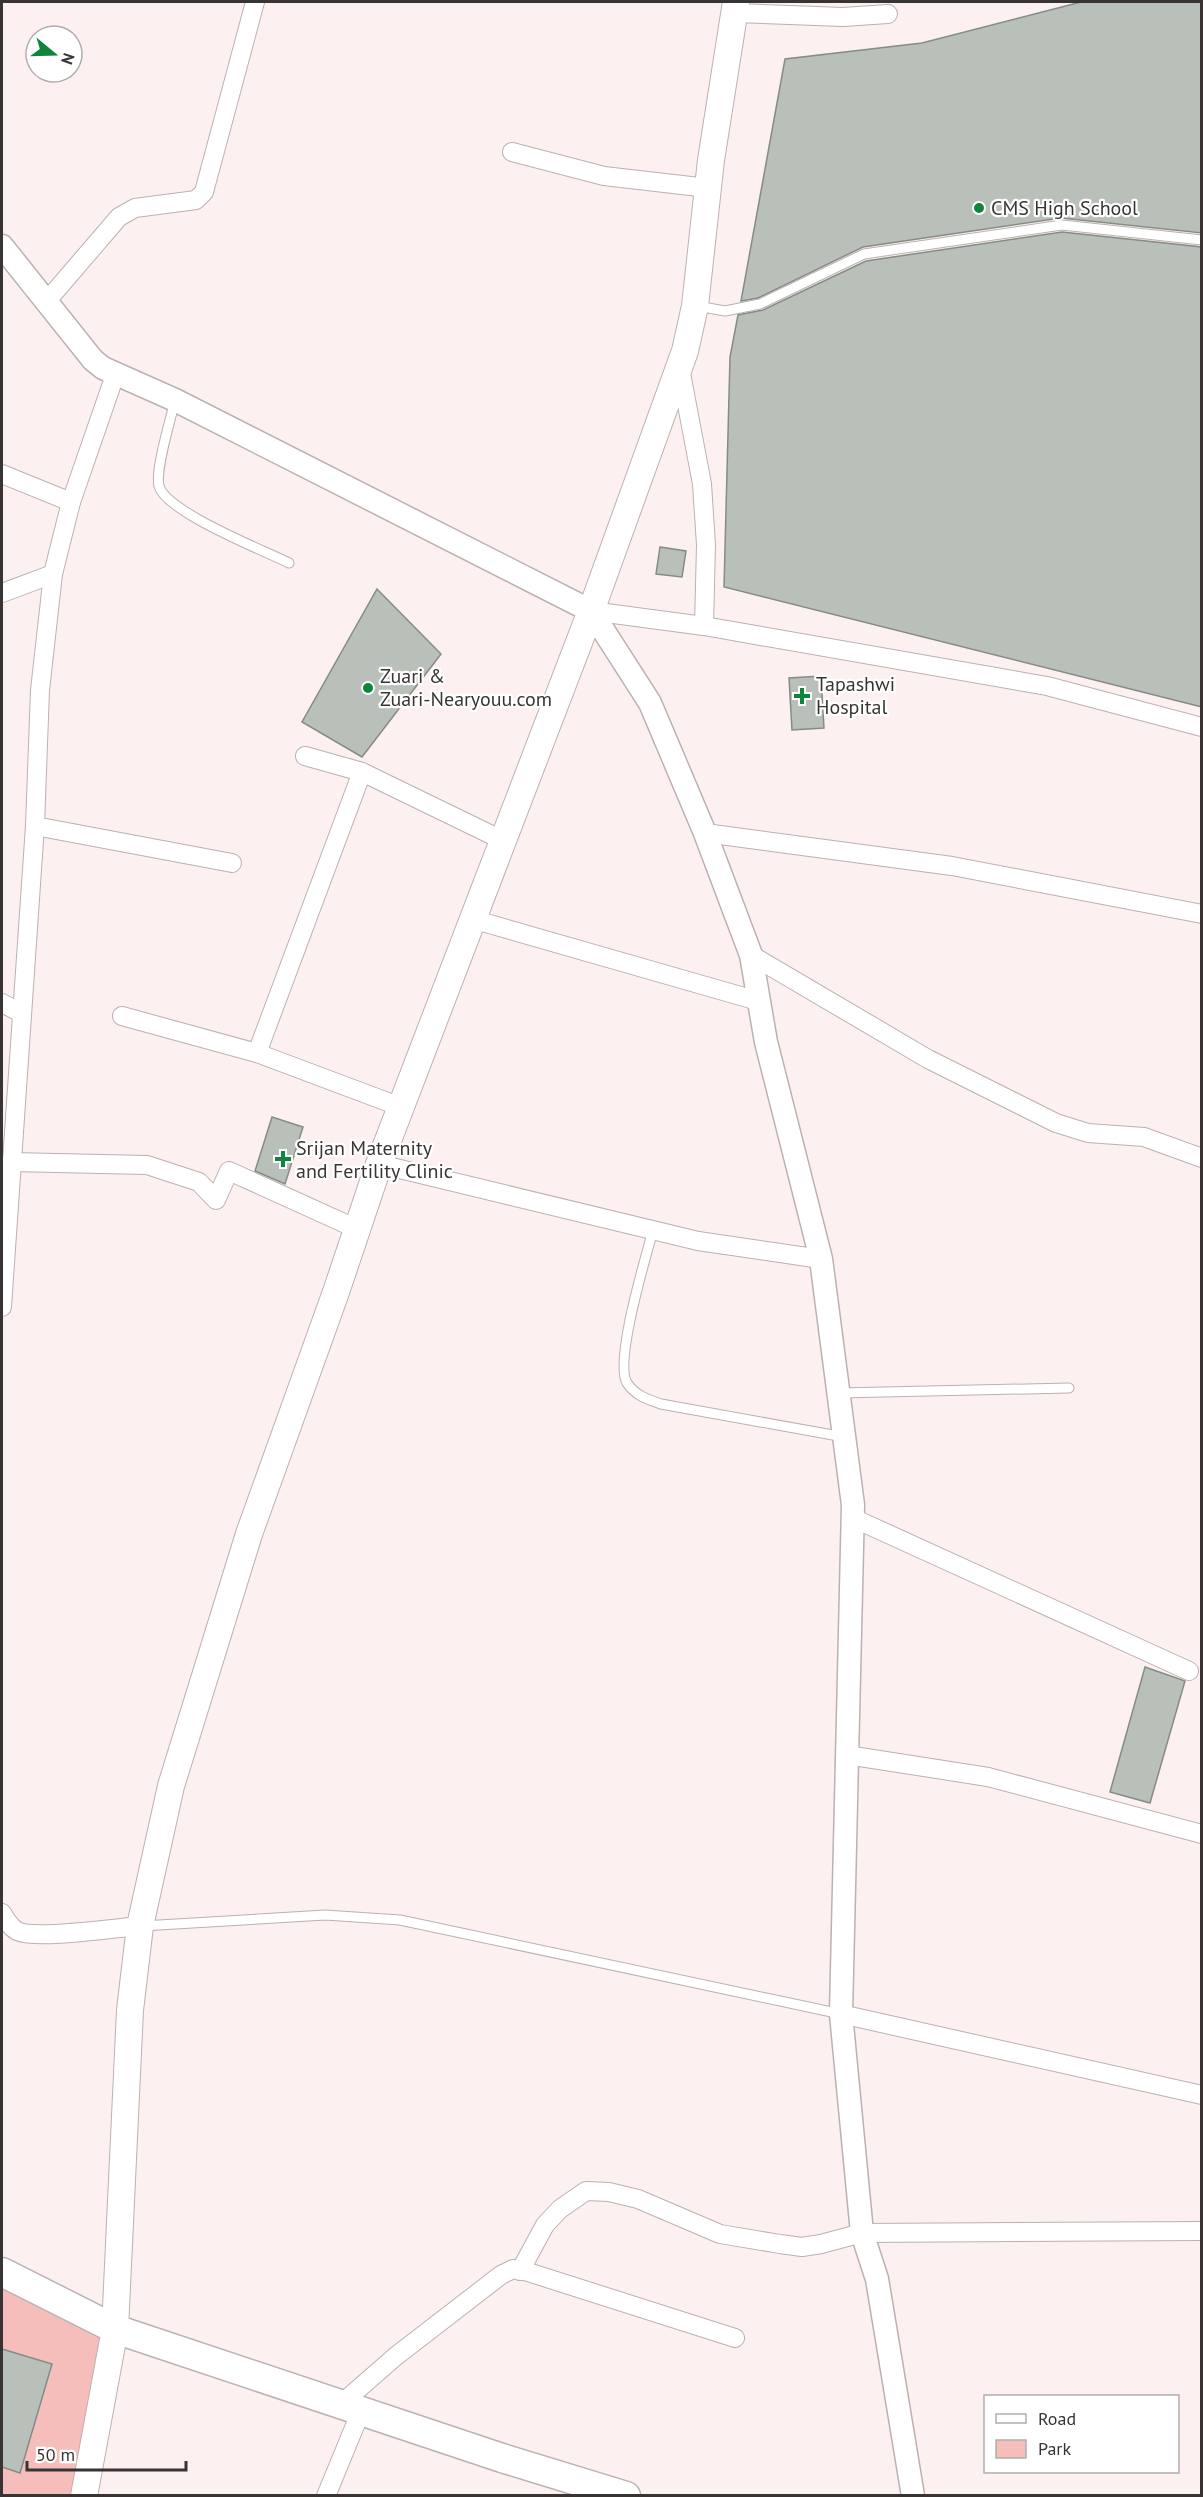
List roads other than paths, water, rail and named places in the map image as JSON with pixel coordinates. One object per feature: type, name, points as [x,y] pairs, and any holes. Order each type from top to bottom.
[{"type":"main road","points":[[84,2496],[115,2329],[130,2010],[140,1926],[171,1786],[246,1545],[379,1164],[591,611],[680,368],[694,306],[708,188],[736,7]]},
{"type":"main road","points":[[2,2272],[115,2329],[351,2408],[563,2487],[626,2496]]},
{"type":"street","points":[[46,302],[119,217],[135,208],[196,200],[204,192],[255,2]]},
{"type":"street","points":[[736,7],[843,17],[888,14]]},
{"type":"street","points":[[512,152],[604,177],[708,188]]},
{"type":"street","points":[[2,246],[93,360],[115,375],[175,400],[591,611],[704,626],[1047,686],[1202,727]]},
{"type":"street","points":[[680,368],[702,484],[706,545],[704,626]]},
{"type":"street","points":[[2,1307],[35,826],[40,690],[53,574],[72,502],[115,375]]},
{"type":"street","points":[[2,474],[72,502]]},
{"type":"street","points":[[2,593],[53,574]]},
{"type":"street","points":[[591,611],[650,703],[705,833],[750,955],[765,1042],[821,1259],[853,1504],[840,2014],[862,2233],[877,2279],[913,2496]]},
{"type":"street","points":[[305,756],[362,772],[502,840]]},
{"type":"street","points":[[257,1053],[362,772]]},
{"type":"street","points":[[35,826],[232,863]]},
{"type":"street","points":[[705,833],[952,866],[1202,914]]},
{"type":"street","points":[[472,919],[758,1001]]},
{"type":"street","points":[[750,955],[928,1059],[1056,1123],[1088,1133],[1144,1137],[1202,1158]]},
{"type":"street","points":[[2,1003],[21,1013]]},
{"type":"street","points":[[122,1016],[257,1053],[401,1107]]},
{"type":"street","points":[[11,1162],[147,1165],[199,1182],[216,1200],[229,1171],[357,1229]]},
{"type":"street","points":[[379,1164],[698,1240],[821,1259]]},
{"type":"street","points":[[853,1518],[1189,1671]]},
{"type":"street","points":[[847,1755],[988,1777],[1202,1834]]},
{"type":"street","points":[[2,1913],[8,1923],[18,1931],[37,1934],[140,1926]]},
{"type":"street","points":[[840,2014],[1202,2095]]},
{"type":"street","points":[[520,2271],[545,2225],[560,2208],[586,2192],[609,2192],[638,2199],[720,2234],[802,2247],[862,2233],[1202,2231]]},
{"type":"street","points":[[326,2496],[351,2408],[396,2355],[501,2275],[513,2269],[735,2338]]},
{"type":"lane","points":[[694,306],[725,310],[760,304],[864,254],[1062,225],[1202,240]]},
{"type":"lane","points":[[175,400],[160,469],[159,485],[164,496],[197,519],[289,563]]},
{"type":"lane","points":[[653,1230],[640,1277],[623,1357],[626,1381],[637,1395],[662,1404],[844,1437]]},
{"type":"lane","points":[[839,1393],[1070,1388]]},
{"type":"lane","points":[[140,1926],[325,1916],[400,1920],[840,2014]]},
{"type":"place","name":"CMS High School","points":[[979,208]]},
{"type":"place","name":"Zuari & Zuari-Nearyouu.com","points":[[368,688]]},
{"type":"place","name":"Tapashwi Hospital","points":[[802,696]]},
{"type":"place","name":"Srijan Maternity and Fertility Clinic","points":[[283,1159]]}]
